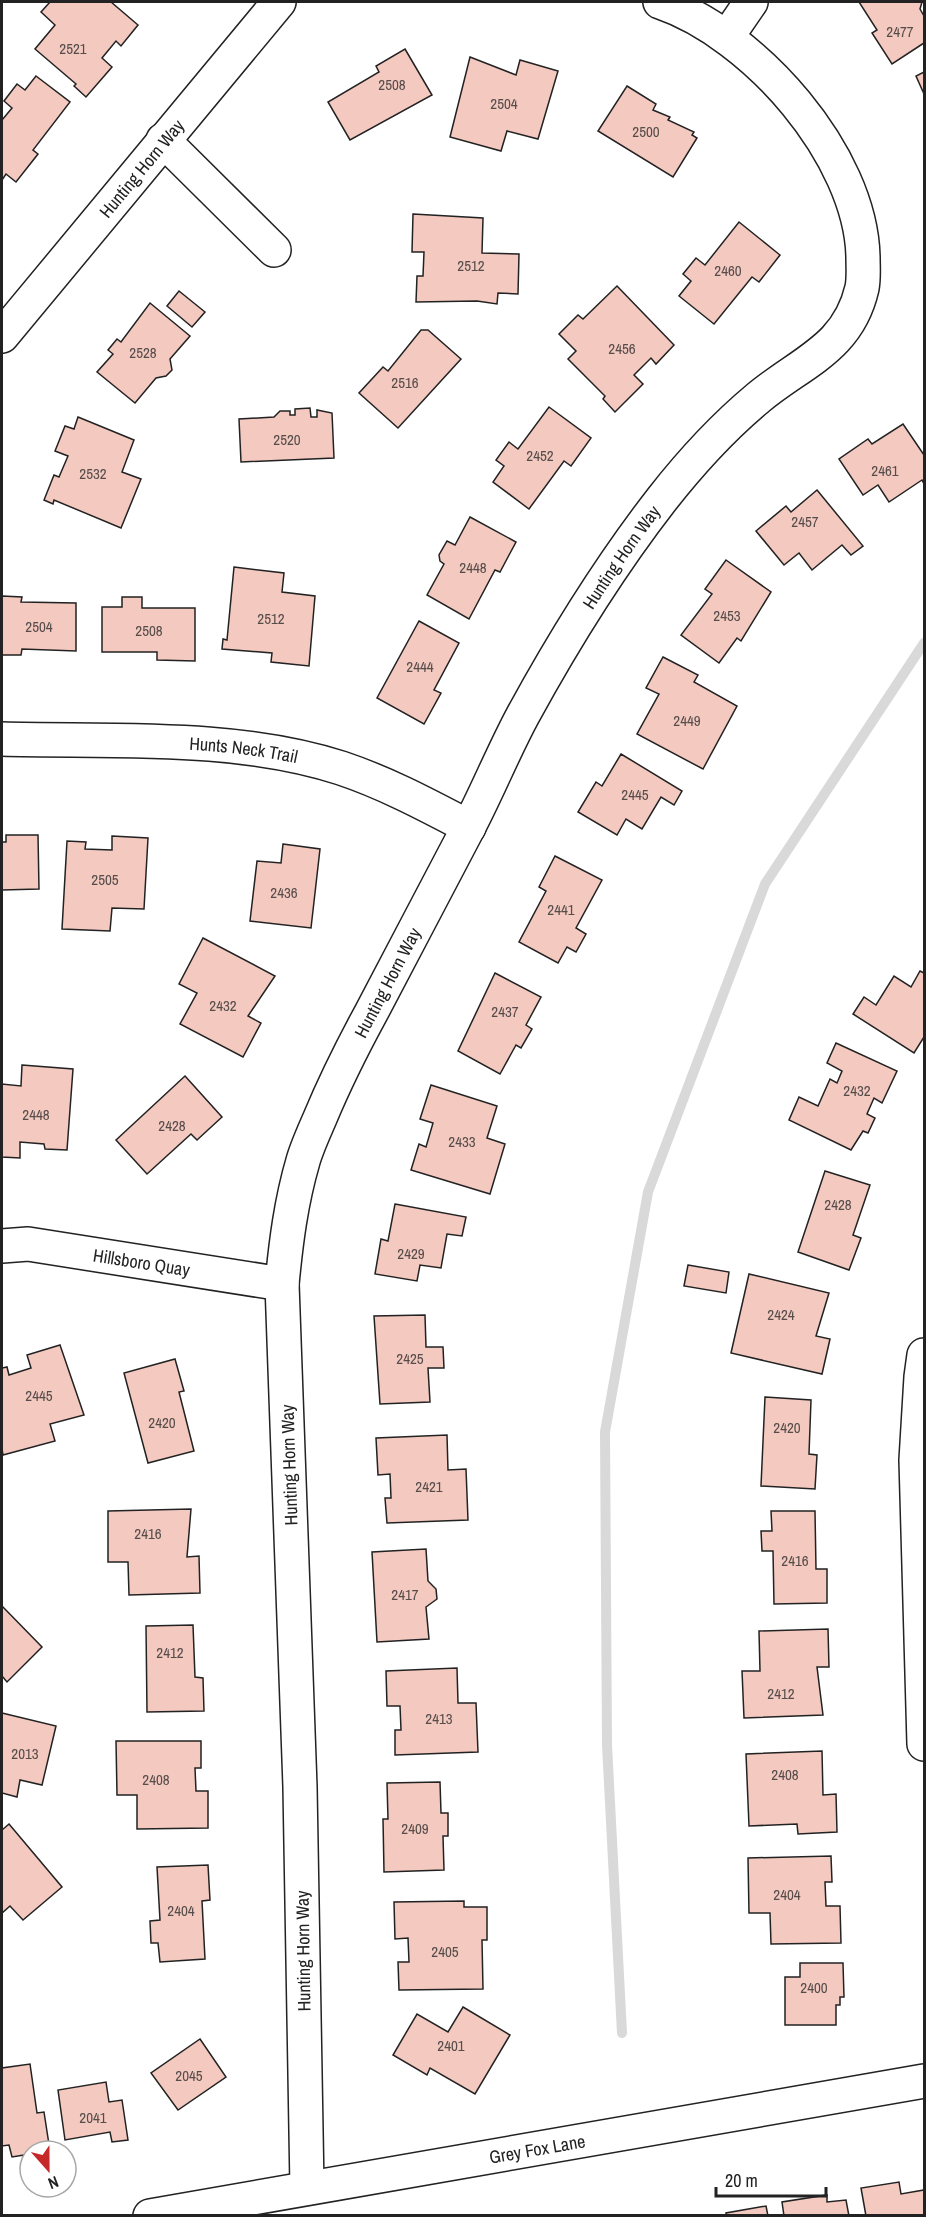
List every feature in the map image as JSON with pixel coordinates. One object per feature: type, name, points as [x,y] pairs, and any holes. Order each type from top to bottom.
[{"type":"street","name":"Hunting Horn Way","points":[[2,336],[279,2]]},
{"type":"street","name":"Hunting Horn Way","points":[[307,2188],[300,1787],[282,1284],[289,1216],[304,1157],[339,1074],[469,827],[522,717],[593,596],[661,501],[708,444],[759,397],[821,353],[839,337],[855,312],[863,283],[862,244],[854,203],[838,164],[798,106],[765,68],[727,37],[674,6],[660,2]]},
{"type":"street","points":[[727,37],[751,2]]},
{"type":"street","points":[[164,140],[274,250]]},
{"type":"street","name":"Hunts Neck Trail","points":[[2,739],[205,744],[273,751],[339,767],[391,786],[469,827]]},
{"type":"street","name":"Hillsboro Quay","points":[[2,1246],[28,1244],[282,1284]]},
{"type":"street","points":[[924,1355],[916,1460],[924,1744]]},
{"type":"street","name":"Grey Fox Lane","points":[[150,2216],[924,2081]]},
{"type":"building","points":[[50,2],[111,2],[138,25],[121,46],[116,41],[102,58],[112,67],[86,97],[74,86],[76,84],[35,49],[55,25],[41,12]]},
{"type":"building","points":[[859,2],[922,2],[920,9],[924,16],[924,43],[892,64],[872,33],[877,30]]},
{"type":"building","points":[[405,49],[432,95],[350,140],[328,102],[379,72],[376,66]]},
{"type":"building","points":[[470,57],[516,75],[520,60],[558,71],[538,139],[507,131],[501,151],[450,137]]},
{"type":"building","points":[[924,72],[924,94],[916,76]]},
{"type":"building","points":[[36,76],[70,102],[33,150],[38,154],[16,182],[6,174],[2,180],[2,120],[12,108],[4,101],[17,84],[25,90]]},
{"type":"building","points":[[627,86],[656,104],[653,110],[670,117],[668,120],[694,132],[692,135],[697,138],[673,177],[598,131]]},
{"type":"building","points":[[413,214],[483,218],[482,253],[519,254],[518,294],[498,293],[497,304],[477,301],[416,302],[417,276],[423,276],[424,252],[412,252]]},
{"type":"building","points":[[739,222],[780,255],[759,282],[752,277],[714,324],[679,296],[691,281],[683,274],[696,258],[705,265]]},
{"type":"building","points":[[617,286],[674,345],[656,364],[651,358],[634,375],[643,384],[615,412],[603,399],[605,396],[568,359],[576,351],[559,334],[578,315],[583,319]]},
{"type":"building","points":[[179,291],[205,312],[192,327],[167,306]]},
{"type":"building","points":[[150,303],[190,336],[170,359],[172,370],[166,376],[156,378],[135,403],[97,372],[113,354],[108,350],[117,339],[121,342]]},
{"type":"building","points":[[421,330],[428,330],[461,359],[398,428],[359,393],[383,367],[388,371]]},
{"type":"building","points":[[549,407],[591,438],[571,466],[564,461],[529,509],[493,482],[504,466],[496,460],[509,442],[518,449]]},
{"type":"building","points":[[310,408],[311,417],[317,417],[317,410],[332,413],[334,458],[241,462],[239,419],[274,417],[280,411],[290,411],[290,415],[295,415],[295,409]]},
{"type":"building","points":[[78,417],[134,440],[122,472],[141,479],[121,528],[54,500],[53,504],[44,500],[54,475],[59,477],[68,456],[55,451],[65,426],[74,429]]},
{"type":"building","points":[[903,424],[924,455],[924,484],[922,480],[889,502],[878,485],[863,495],[839,459],[868,439],[872,444]]},
{"type":"building","points":[[817,490],[863,546],[851,555],[842,545],[812,570],[799,553],[784,565],[756,531],[786,506],[791,512]]},
{"type":"building","points":[[470,517],[516,542],[500,572],[495,570],[469,619],[427,595],[444,564],[440,561],[439,555],[447,541],[455,545]]},
{"type":"building","points":[[726,560],[771,592],[741,641],[737,638],[719,663],[681,635],[712,594],[705,589]]},
{"type":"building","points":[[234,567],[284,573],[282,592],[315,596],[309,666],[271,662],[272,653],[222,649],[223,639],[227,640]]},
{"type":"building","points":[[2,596],[22,597],[21,602],[76,603],[76,651],[22,649],[21,655],[2,655]]},
{"type":"building","points":[[122,597],[142,597],[142,608],[195,608],[195,661],[157,660],[157,652],[102,652],[102,607],[122,607]]},
{"type":"building","points":[[419,621],[459,643],[434,690],[441,693],[424,724],[377,698]]},
{"type":"building","points":[[663,657],[698,675],[694,682],[737,706],[703,769],[637,734],[659,694],[646,688]]},
{"type":"building","points":[[621,754],[682,791],[674,805],[661,797],[642,829],[626,819],[617,835],[578,812],[596,782],[602,786]]},
{"type":"building","points":[[6,835],[38,835],[39,889],[2,890],[2,842],[6,842]]},
{"type":"building","points":[[112,836],[148,838],[144,909],[112,908],[110,931],[62,929],[67,841],[86,842],[85,849],[112,850]]},
{"type":"building","points":[[283,844],[320,849],[311,928],[250,921],[257,861],[281,863]]},
{"type":"building","points":[[555,856],[602,880],[576,928],[586,934],[576,952],[567,947],[558,963],[519,942],[546,891],[539,887]]},
{"type":"building","points":[[203,938],[275,976],[248,1016],[261,1023],[243,1057],[180,1024],[197,993],[179,984]]},
{"type":"building","points":[[920,971],[924,973],[924,1037],[914,1053],[853,1014],[864,997],[876,1005],[894,976],[911,987]]},
{"type":"building","points":[[495,973],[541,997],[526,1025],[532,1029],[521,1048],[516,1045],[500,1074],[458,1051]]},
{"type":"building","points":[[836,1043],[897,1071],[882,1103],[874,1098],[867,1114],[875,1118],[868,1133],[863,1131],[851,1150],[789,1120],[799,1097],[818,1106],[830,1079],[837,1083],[842,1071],[827,1063]]},
{"type":"building","points":[[22,1065],[73,1069],[67,1150],[45,1149],[44,1144],[20,1142],[20,1158],[2,1157],[2,1084],[21,1086]]},
{"type":"building","points":[[185,1076],[222,1117],[197,1140],[191,1134],[147,1174],[116,1140]]},
{"type":"building","points":[[431,1085],[497,1106],[487,1138],[505,1144],[490,1194],[411,1170],[419,1144],[426,1147],[433,1123],[420,1119]]},
{"type":"building","points":[[825,1171],[870,1185],[853,1235],[861,1238],[849,1270],[798,1252]]},
{"type":"building","points":[[395,1204],[466,1217],[462,1236],[447,1234],[441,1268],[420,1265],[417,1281],[375,1274],[381,1239],[388,1241]]},
{"type":"building","points":[[688,1265],[729,1272],[726,1293],[684,1286]]},
{"type":"building","points":[[749,1274],[829,1293],[816,1336],[830,1339],[822,1374],[731,1353]]},
{"type":"building","points":[[425,1315],[426,1347],[443,1347],[444,1368],[428,1368],[430,1402],[380,1404],[374,1316]]},
{"type":"building","points":[[60,1345],[84,1415],[50,1424],[55,1441],[3,1455],[2,1368],[7,1367],[9,1375],[31,1368],[27,1355]]},
{"type":"building","points":[[175,1359],[184,1391],[179,1392],[194,1451],[148,1463],[124,1373]]},
{"type":"building","points":[[765,1397],[811,1400],[809,1454],[817,1455],[815,1489],[761,1486]]},
{"type":"building","points":[[447,1435],[448,1470],[466,1469],[468,1520],[387,1523],[385,1498],[391,1498],[390,1474],[378,1475],[376,1438]]},
{"type":"building","points":[[191,1509],[187,1557],[199,1556],[200,1593],[129,1595],[128,1562],[108,1562],[108,1511]]},
{"type":"building","points":[[771,1511],[815,1511],[816,1569],[827,1569],[827,1603],[774,1604],[773,1551],[762,1551],[761,1531],[772,1531]]},
{"type":"building","points":[[426,1549],[428,1581],[436,1589],[437,1599],[426,1607],[429,1639],[377,1642],[372,1552]]},
{"type":"building","points":[[2,1606],[42,1647],[7,1682],[2,1676]]},
{"type":"building","points":[[193,1625],[195,1677],[203,1678],[204,1711],[147,1712],[146,1626]]},
{"type":"building","points":[[828,1629],[829,1667],[817,1667],[823,1715],[744,1718],[742,1671],[760,1671],[759,1631]]},
{"type":"building","points":[[457,1668],[458,1703],[476,1703],[478,1752],[395,1755],[395,1730],[401,1730],[400,1706],[387,1706],[386,1671]]},
{"type":"building","points":[[2,1713],[56,1726],[42,1785],[20,1780],[17,1797],[2,1793]]},
{"type":"building","points":[[116,1741],[201,1741],[201,1768],[195,1768],[196,1791],[208,1791],[208,1828],[137,1829],[137,1795],[117,1795]]},
{"type":"building","points":[[822,1751],[823,1795],[836,1794],[837,1832],[798,1834],[797,1824],[749,1826],[746,1754]]},
{"type":"building","points":[[440,1782],[441,1813],[448,1813],[448,1836],[443,1836],[444,1870],[384,1872],[383,1819],[388,1819],[387,1783]]},
{"type":"building","points":[[9,1824],[62,1887],[23,1920],[10,1906],[2,1913],[2,1830]]},
{"type":"building","points":[[831,1856],[832,1882],[825,1882],[826,1906],[840,1906],[841,1943],[771,1944],[770,1913],[749,1913],[748,1858]]},
{"type":"building","points":[[208,1865],[210,1900],[202,1901],[205,1959],[160,1962],[158,1943],[151,1943],[150,1921],[160,1920],[157,1867]]},
{"type":"building","points":[[464,1901],[464,1907],[487,1907],[487,1940],[482,1940],[483,1989],[399,1990],[398,1962],[409,1962],[408,1938],[395,1939],[394,1902]]},
{"type":"building","points":[[800,1963],[843,1963],[844,1997],[840,1997],[840,2005],[836,2005],[836,2025],[785,2025],[785,1977],[800,1977]]},
{"type":"building","points":[[463,2007],[510,2035],[475,2094],[430,2068],[427,2075],[393,2055],[417,2014],[448,2032]]},
{"type":"building","points":[[200,2039],[226,2077],[178,2110],[151,2073]]},
{"type":"building","points":[[30,2064],[37,2113],[44,2112],[48,2139],[18,2139],[18,2156],[12,2157],[9,2145],[2,2146],[2,2068]]},
{"type":"building","points":[[106,2082],[109,2102],[122,2100],[128,2140],[112,2142],[110,2132],[65,2139],[58,2090]]},
{"type":"building","points":[[899,2182],[901,2194],[924,2190],[924,2216],[866,2216],[861,2188]]},
{"type":"building","points":[[827,2195],[827,2202],[846,2200],[849,2216],[784,2216],[782,2202]]},
{"type":"building","points":[[766,2206],[768,2216],[726,2216],[726,2213]]},
{"type":"waterway","points":[[622,2033],[607,1745],[605,1432],[648,1192],[765,884],[924,643]]}]
